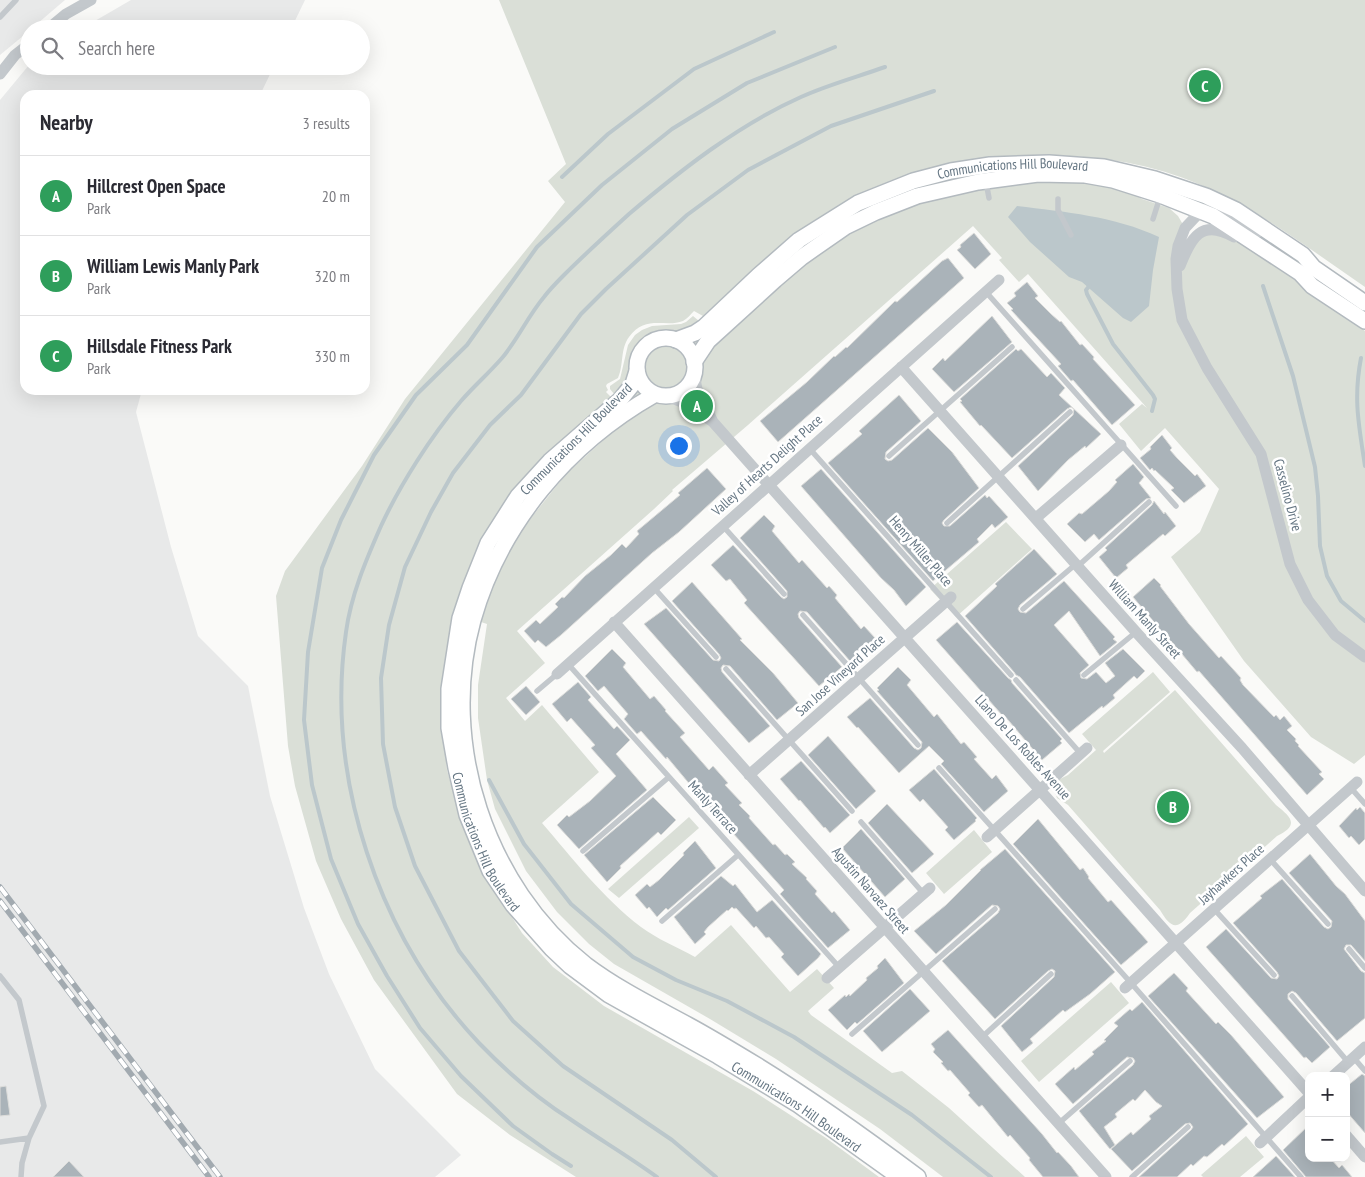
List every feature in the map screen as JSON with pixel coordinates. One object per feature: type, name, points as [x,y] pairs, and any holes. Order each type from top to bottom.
[{"type":"street","points":[[59,20],[91,0]]},
{"type":"street","points":[[0,74],[20,51]]},
{"type":"street","name":"Communications Hill Boulevard","points":[[676,340],[695,334],[799,240],[858,203],[913,181],[951,171],[990,165],[1049,163],[1104,167],[1155,179],[1206,196],[1236,210],[1303,255],[1314,268],[1365,303]]},
{"type":"street","name":"Communications Hill Boulevard","points":[[694,368],[708,341],[768,286],[802,258],[846,227],[876,212],[917,196],[986,180],[1038,174],[1085,175],[1113,180],[1160,195],[1213,216],[1300,274],[1312,286],[1365,321]]},
{"type":"street","points":[[1200,212],[1206,209],[1223,213],[1255,230],[1314,268]]},
{"type":"street","name":"Casselino Drive","points":[[1200,212],[1185,228],[1178,246],[1176,260],[1182,320],[1206,368],[1262,454],[1290,564],[1308,600],[1336,635],[1365,657]]},
{"type":"street","points":[[1177,275],[1187,248],[1201,231],[1210,229],[1221,230],[1293,277],[1312,286]]},
{"type":"street","name":"Valley of Hearts Delight Place","points":[[556,674],[999,280]]},
{"type":"street","points":[[664,338],[676,340],[688,349],[694,368],[686,389],[679,393],[662,396],[642,384],[637,371],[639,356],[648,344],[664,338]]},
{"type":"street","name":"William Manly Street","points":[[901,367],[1136,632],[1242,748],[1365,891]]},
{"type":"street","name":"Llano De Los Robles Avenue","points":[[694,368],[697,388],[714,422],[1305,1088]]},
{"type":"street","name":"Communications Hill Boulevard","points":[[637,371],[633,384],[620,400],[550,461],[518,496],[488,543],[470,588],[458,628],[449,689],[449,728],[467,815],[490,870],[513,905],[602,977],[765,1071],[838,1119],[918,1177]]},
{"type":"street","name":"Communications Hill Boulevard","points":[[662,396],[629,410],[585,446],[546,484],[511,530],[495,560],[483,589],[470,633],[465,664],[462,700],[463,738],[471,783],[485,826],[500,860],[535,921],[570,966],[608,995],[760,1081],[840,1134],[899,1177]]},
{"type":"street","name":"Llano De Los Robles Avenue","points":[[662,396],[684,404],[714,422]]},
{"type":"street","points":[[1036,518],[1121,445]]},
{"type":"street","name":"San Jose Vineyard Place","points":[[750,775],[858,677],[948,600]]},
{"type":"street","name":"Agustin Narvaez Street","points":[[614,622],[1106,1177]]},
{"type":"street","points":[[991,834],[1084,751]]},
{"type":"street","name":"Jayhawkers Place","points":[[1128,986],[1354,784]]},
{"type":"street","points":[[827,978],[927,891]]},
{"type":"street","points":[[1338,1072],[1365,1047]]},
{"type":"street","points":[[1263,1140],[1305,1101]]},
{"type":"street","points":[[1350,1140],[1365,1157]]},
{"type":"lane","points":[[0,17],[16,0]]},
{"type":"lane","points":[[986,180],[989,198]]},
{"type":"lane","points":[[1153,219],[1160,195]]},
{"type":"lane","points":[[1058,199],[1058,210],[1071,235]]},
{"type":"lane","points":[[986,292],[1176,506]]},
{"type":"lane","points":[[889,456],[1012,347]]},
{"type":"lane","points":[[947,523],[1070,412]]},
{"type":"lane","name":"Henry Miller Place","points":[[809,448],[948,600],[1011,675]]},
{"type":"lane","points":[[1023,609],[1149,502]]},
{"type":"lane","points":[[722,525],[784,594]]},
{"type":"lane","points":[[654,588],[716,657]]},
{"type":"lane","points":[[803,615],[918,745]]},
{"type":"lane","points":[[1084,675],[1136,632]]},
{"type":"lane","name":"Manly Terrace","points":[[568,664],[839,968]]},
{"type":"lane","points":[[726,669],[852,811]]},
{"type":"lane","points":[[537,691],[556,674]]},
{"type":"lane","points":[[1016,680],[1084,751]]},
{"type":"lane","points":[[939,768],[991,834],[1263,1140],[1301,1177]]},
{"type":"lane","points":[[583,851],[669,777]]},
{"type":"lane","points":[[1354,784],[1365,804]]},
{"type":"lane","points":[[861,822],[927,891]]},
{"type":"lane","points":[[662,921],[738,855]]},
{"type":"lane","points":[[1270,859],[1328,924]]},
{"type":"lane","points":[[852,1034],[995,909]]},
{"type":"lane","points":[[1214,909],[1274,975]]},
{"type":"lane","points":[[1349,949],[1365,968]]},
{"type":"lane","points":[[981,1038],[1051,974]]},
{"type":"lane","points":[[0,976],[19,1000],[44,1106],[29,1138],[20,1177]]},
{"type":"lane","points":[[1292,996],[1351,1060],[1365,1071]]},
{"type":"lane","points":[[1058,1124],[1130,1061]]},
{"type":"lane","points":[[1132,1177],[1188,1127]]},
{"type":"lane","points":[[0,1142],[29,1138]]},
{"type":"shaded area","points":[[0,0],[65,0],[42,20],[20,20],[20,38],[0,55]]},
{"type":"shaded area","points":[[131,0],[305,0],[295,20],[97,20]]},
{"type":"shaded area","points":[[499,0],[1365,0],[1365,287],[1281,229],[1237,203],[1191,181],[1147,167],[1102,159],[1033,155],[1002,156],[972,160],[950,164],[930,171],[853,200],[828,213],[794,236],[762,262],[703,316],[694,311],[683,321],[649,324],[635,330],[624,347],[618,378],[606,386],[608,390],[606,392],[611,397],[545,456],[512,494],[453,619],[446,656],[443,690],[443,728],[447,770],[461,820],[485,874],[522,933],[553,967],[604,1006],[753,1091],[826,1138],[879,1177],[576,1177],[510,1135],[457,1094],[374,980],[341,919],[316,861],[295,786],[288,746],[276,596],[285,571],[362,466],[405,399],[565,202],[548,181],[566,164]]},
{"type":"shaded area","points":[[21,75],[270,75],[262,90],[20,90],[20,395],[141,395],[136,412],[171,547],[198,636],[248,686],[270,796],[304,908],[329,974],[375,1069],[461,1155],[435,1177],[0,1177],[0,100]]},
{"type":"shaded area","points":[[1113,180],[1142,199],[1169,208],[1178,216],[1185,228],[1178,246],[1221,230],[1312,286],[1365,331],[1365,755],[1354,764],[1311,737],[1244,661],[1171,557],[1200,532],[1219,489],[1165,428],[1141,451],[1119,424],[1142,404],[1147,408],[1028,274],[1019,282],[999,260],[1002,258],[973,226],[672,490],[654,509],[517,631],[545,663],[506,698],[525,721],[542,705],[599,772],[542,823],[614,904],[641,927],[660,939],[695,957],[731,925],[790,992],[817,969],[834,988],[808,1011],[811,1015],[892,1073],[902,1071],[949,1108],[1025,1177],[943,1177],[880,1129],[776,1059],[614,964],[589,944],[557,912],[526,871],[495,809],[487,780],[478,718],[478,685],[487,624],[481,622],[505,558],[523,528],[566,474],[631,415],[610,389],[610,386],[620,379],[628,345],[635,335],[642,330],[652,326],[681,324],[693,316],[712,336],[845,227],[978,182]]},
{"type":"shaded area","points":[[1017,206],[1107,220],[1125,224],[1159,237],[1149,306],[1131,322],[1123,318],[1082,282],[1069,277],[1030,242],[1008,217]]},
{"type":"shaded area","points":[[1006,522],[1032,549],[956,617],[930,589]]},
{"type":"shaded area","points":[[1153,672],[1170,692],[1103,751],[1104,753],[1175,690],[1276,805],[1286,813],[1291,821],[1289,828],[1277,836],[1177,925],[1167,920],[1068,805],[1057,798],[1054,790],[1058,780],[1068,775],[1096,750],[1082,734]]},
{"type":"shaded area","points":[[689,817],[699,828],[619,898],[608,889]]},
{"type":"shaded area","points":[[974,830],[992,852],[944,894],[926,873]]},
{"type":"shaded area","points":[[1111,982],[1129,1003],[1039,1082],[1021,1061]]},
{"type":"shaded area","points":[[1246,1136],[1264,1157],[1240,1177],[1203,1177],[1201,1175]]},
{"type":"building","points":[[974,233],[991,254],[975,269],[957,250]]},
{"type":"building","points":[[948,258],[964,278],[778,442],[760,421],[807,382],[834,356],[847,348],[895,301],[897,302],[942,261]]},
{"type":"building","points":[[1027,282],[1038,296],[1035,298],[1061,321],[1080,345],[1082,344],[1094,357],[1093,359],[1135,405],[1112,425],[1073,380],[1071,381],[1058,366],[1061,364],[1011,310],[1013,309],[1007,303],[1016,296],[1014,293]]},
{"type":"building","points":[[992,316],[1012,342],[954,392],[932,369],[943,358],[945,361]]},
{"type":"building","points":[[1016,349],[1018,351],[1021,349],[1047,377],[1051,373],[1065,388],[1059,395],[1101,434],[1086,448],[1085,446],[1068,460],[1038,491],[1018,466],[1073,415],[1074,409],[1071,407],[1067,409],[1012,458],[980,426],[960,402],[962,401],[960,399]]},
{"type":"building","points":[[899,395],[921,421],[886,452],[885,459],[888,461],[892,460],[928,428],[952,452],[979,488],[944,520],[942,523],[944,526],[950,526],[985,495],[987,498],[989,496],[1008,517],[995,528],[992,524],[977,539],[979,542],[933,581],[828,463],[862,434],[859,431]]},
{"type":"building","points":[[1162,435],[1172,448],[1170,450],[1195,476],[1197,474],[1206,486],[1184,503],[1171,490],[1174,488],[1155,470],[1152,468],[1150,470],[1140,458],[1151,449],[1150,447]]},
{"type":"building","points":[[1133,464],[1144,477],[1139,483],[1151,498],[1146,499],[1099,540],[1094,534],[1085,542],[1067,524],[1109,491],[1117,482],[1115,480]]},
{"type":"building","points":[[707,468],[726,489],[561,635],[546,647],[538,640],[535,643],[524,631],[536,620],[540,624],[558,607],[555,604],[562,597],[564,598],[585,576],[622,544],[626,548],[639,534],[637,531],[680,495],[678,493]]},
{"type":"building","points":[[821,469],[926,587],[906,606],[894,590],[881,578],[801,486]]},
{"type":"building","points":[[1154,501],[1176,526],[1165,536],[1163,534],[1126,565],[1128,568],[1116,578],[1099,557],[1107,550],[1105,548],[1152,505]]},
{"type":"building","points":[[764,515],[775,526],[772,531],[799,563],[802,560],[827,588],[829,586],[837,595],[835,598],[861,629],[864,626],[876,639],[850,661],[807,612],[800,611],[798,614],[799,618],[842,667],[819,686],[744,603],[747,600],[730,579],[726,581],[711,565],[733,545],[781,597],[784,599],[787,597],[787,591],[740,538]]},
{"type":"building","points":[[1034,549],[1057,574],[1020,605],[1018,609],[1020,612],[1026,613],[1064,581],[1115,637],[1113,639],[1117,642],[1100,656],[1069,611],[1054,625],[1089,665],[1080,673],[1081,678],[1087,679],[1096,672],[1106,683],[1115,676],[1105,663],[1123,649],[1145,671],[1137,679],[1134,676],[1113,695],[1115,698],[1103,708],[1102,706],[1069,733],[965,616],[997,586],[995,584]]},
{"type":"building","points":[[1154,578],[1189,624],[1219,658],[1221,656],[1241,678],[1240,680],[1243,685],[1274,717],[1276,715],[1280,720],[1284,716],[1292,726],[1287,730],[1296,739],[1295,741],[1298,746],[1322,772],[1319,774],[1324,779],[1307,795],[1199,671],[1197,672],[1171,641],[1169,642],[1133,597]]},
{"type":"building","points":[[692,582],[742,639],[740,640],[773,673],[798,703],[777,720],[730,666],[723,665],[721,668],[722,672],[770,726],[749,743],[644,624],[666,608],[713,660],[719,661],[721,658],[719,654],[672,601]]},
{"type":"building","points":[[957,622],[1062,739],[1060,741],[1062,743],[1042,760],[936,640]]},
{"type":"building","points":[[612,649],[626,663],[623,667],[650,699],[654,696],[685,733],[680,737],[709,770],[713,766],[728,783],[725,785],[742,803],[739,805],[750,816],[749,818],[773,845],[775,844],[795,862],[792,864],[817,891],[815,894],[832,913],[834,911],[850,930],[828,948],[780,894],[784,890],[705,802],[690,789],[692,787],[667,757],[666,759],[641,731],[637,734],[624,719],[628,714],[604,686],[598,691],[585,676]]},
{"type":"building","points":[[898,667],[911,680],[907,685],[934,717],[937,714],[961,744],[964,742],[977,757],[974,759],[992,779],[996,775],[1008,791],[984,812],[941,764],[944,761],[929,746],[899,773],[847,717],[870,698],[914,748],[918,750],[921,748],[922,742],[877,691],[879,690],[877,688]]},
{"type":"building","points":[[578,682],[591,697],[588,700],[614,729],[617,726],[630,740],[616,754],[647,790],[579,849],[557,825],[567,815],[569,817],[590,801],[616,776],[591,748],[595,745],[571,718],[567,722],[552,704]]},
{"type":"building","points":[[526,686],[540,702],[526,715],[511,699]]},
{"type":"building","points":[[828,736],[876,791],[856,809],[808,755]]},
{"type":"building","points":[[801,761],[850,815],[830,833],[780,779]]},
{"type":"building","points":[[934,769],[977,818],[954,840],[945,830],[948,827],[923,799],[920,802],[909,790]]},
{"type":"building","points":[[653,797],[676,820],[661,835],[658,832],[620,866],[621,868],[607,882],[584,855]]},
{"type":"building","points":[[887,804],[934,854],[912,873],[868,823]]},
{"type":"building","points":[[1360,807],[1365,813],[1365,839],[1359,845],[1351,836],[1349,838],[1339,826],[1356,808],[1357,810]]},
{"type":"building","points":[[1038,819],[1080,870],[1083,868],[1088,878],[1108,902],[1111,900],[1148,942],[1121,965],[1013,844]]},
{"type":"building","points":[[861,829],[905,879],[885,897],[842,848]]},
{"type":"building","points":[[695,841],[716,868],[668,910],[666,908],[657,917],[635,895],[647,884],[650,887],[659,880]]},
{"type":"building","points":[[1005,849],[1115,972],[1090,994],[1065,1012],[1063,1010],[1030,1039],[1033,1043],[1022,1052],[1001,1026],[1054,977],[1055,971],[1052,969],[1048,971],[995,1019],[942,961],[998,913],[1000,909],[998,906],[992,905],[936,954],[914,931],[946,905],[980,870]]},
{"type":"building","points":[[1310,854],[1336,886],[1345,894],[1365,921],[1365,961],[1351,945],[1346,945],[1344,949],[1361,971],[1365,973],[1365,1018],[1337,1041],[1296,993],[1292,991],[1288,994],[1288,999],[1330,1047],[1312,1063],[1306,1057],[1304,1058],[1206,947],[1226,929],[1271,978],[1277,979],[1279,976],[1277,972],[1233,923],[1262,898],[1260,896],[1282,879],[1324,927],[1328,929],[1331,927],[1332,921],[1289,873]]},
{"type":"building","points":[[721,876],[733,886],[735,884],[757,912],[772,900],[821,954],[818,958],[798,976],[781,957],[784,954],[769,937],[766,938],[756,926],[754,928],[736,908],[732,907],[708,927],[704,932],[706,934],[695,944],[674,917]]},
{"type":"building","points":[[885,958],[904,983],[857,1024],[855,1022],[847,1030],[828,1010],[845,995],[846,997],[849,994],[850,996],[867,980],[866,978],[878,968],[877,966]]},
{"type":"building","points":[[1174,973],[1188,988],[1186,991],[1216,1024],[1218,1022],[1231,1035],[1284,1097],[1257,1118],[1148,996]]},
{"type":"building","points":[[910,989],[930,1011],[882,1052],[863,1031]]},
{"type":"building","points":[[1142,1002],[1248,1124],[1224,1146],[1222,1144],[1193,1166],[1191,1164],[1177,1177],[1139,1177],[1191,1130],[1193,1127],[1190,1123],[1185,1124],[1132,1171],[1111,1149],[1131,1132],[1133,1135],[1151,1119],[1149,1116],[1162,1106],[1145,1090],[1135,1101],[1133,1099],[1115,1114],[1117,1117],[1104,1127],[1115,1145],[1110,1149],[1079,1111],[1133,1065],[1135,1061],[1133,1058],[1127,1057],[1073,1104],[1055,1084],[1074,1067],[1075,1070],[1094,1054],[1092,1052],[1106,1041],[1104,1040],[1118,1026],[1114,1023],[1130,1009],[1132,1011]]},
{"type":"building","points":[[948,1030],[1079,1177],[1043,1177],[1029,1160],[1030,1158],[1010,1135],[1008,1137],[982,1105],[979,1107],[968,1095],[970,1093],[950,1070],[948,1071],[941,1063],[943,1062],[933,1052],[935,1049],[931,1044]]},
{"type":"building","points":[[1362,1074],[1365,1076],[1365,1133],[1350,1116],[1350,1084]]},
{"type":"building","points":[[6,1086],[10,1115],[0,1116],[0,1087]]},
{"type":"building","points":[[1305,1129],[1305,1162],[1334,1162],[1339,1168],[1342,1165],[1352,1177],[1306,1177],[1283,1150]]},
{"type":"building","points":[[1276,1156],[1295,1177],[1253,1177]]},
{"type":"building","points":[[69,1161],[84,1177],[53,1177]]},
{"type":"waterway","points":[[562,177],[608,134],[694,69],[774,32]]},
{"type":"waterway","points":[[571,1166],[513,1126],[461,1076],[420,1028],[387,976],[358,924],[331,859],[312,785],[304,720],[308,652],[322,568],[341,520],[374,455],[416,395],[467,345],[537,247],[602,185],[672,129],[747,83],[835,47]]},
{"type":"waterway","points":[[657,1177],[558,1111],[511,1074],[479,1043],[443,1001],[413,954],[387,904],[367,852],[352,798],[344,743],[342,687],[348,618],[360,578],[375,539],[397,494],[417,461],[461,401],[508,351],[538,304],[559,280],[629,214],[690,165],[733,135],[778,108],[801,97],[885,67]]},
{"type":"waterway","points":[[716,1177],[672,1140],[563,1066],[513,1021],[459,951],[415,866],[395,807],[383,744],[381,678],[389,625],[405,567],[431,512],[453,473],[490,425],[521,395],[581,314],[606,289],[687,215],[748,170],[831,126],[934,91]]},
{"type":"waterway","points":[[1090,285],[1086,290],[1087,294],[1113,344],[1155,399],[1152,411]]},
{"type":"waterway","points":[[1263,286],[1293,376],[1315,467],[1320,546],[1327,576],[1341,601],[1365,621]]},
{"type":"waterway","points":[[1361,358],[1357,400],[1365,466]]},
{"type":"waterway","points":[[489,780],[524,844],[571,904],[633,957],[676,980],[727,1001],[794,1037],[912,1115],[991,1177]]},
{"type":"railway","points":[[0,887],[220,1177]]},
{"type":"railway","points":[[0,901],[209,1177]]},
{"type":"place","name":"Hillsdale Fitness Park","points":[[1205,86]]},
{"type":"place","name":"Hillcrest Open Space","points":[[697,406]]},
{"type":"place","name":"William Lewis Manly Park","points":[[1173,807]]}]
